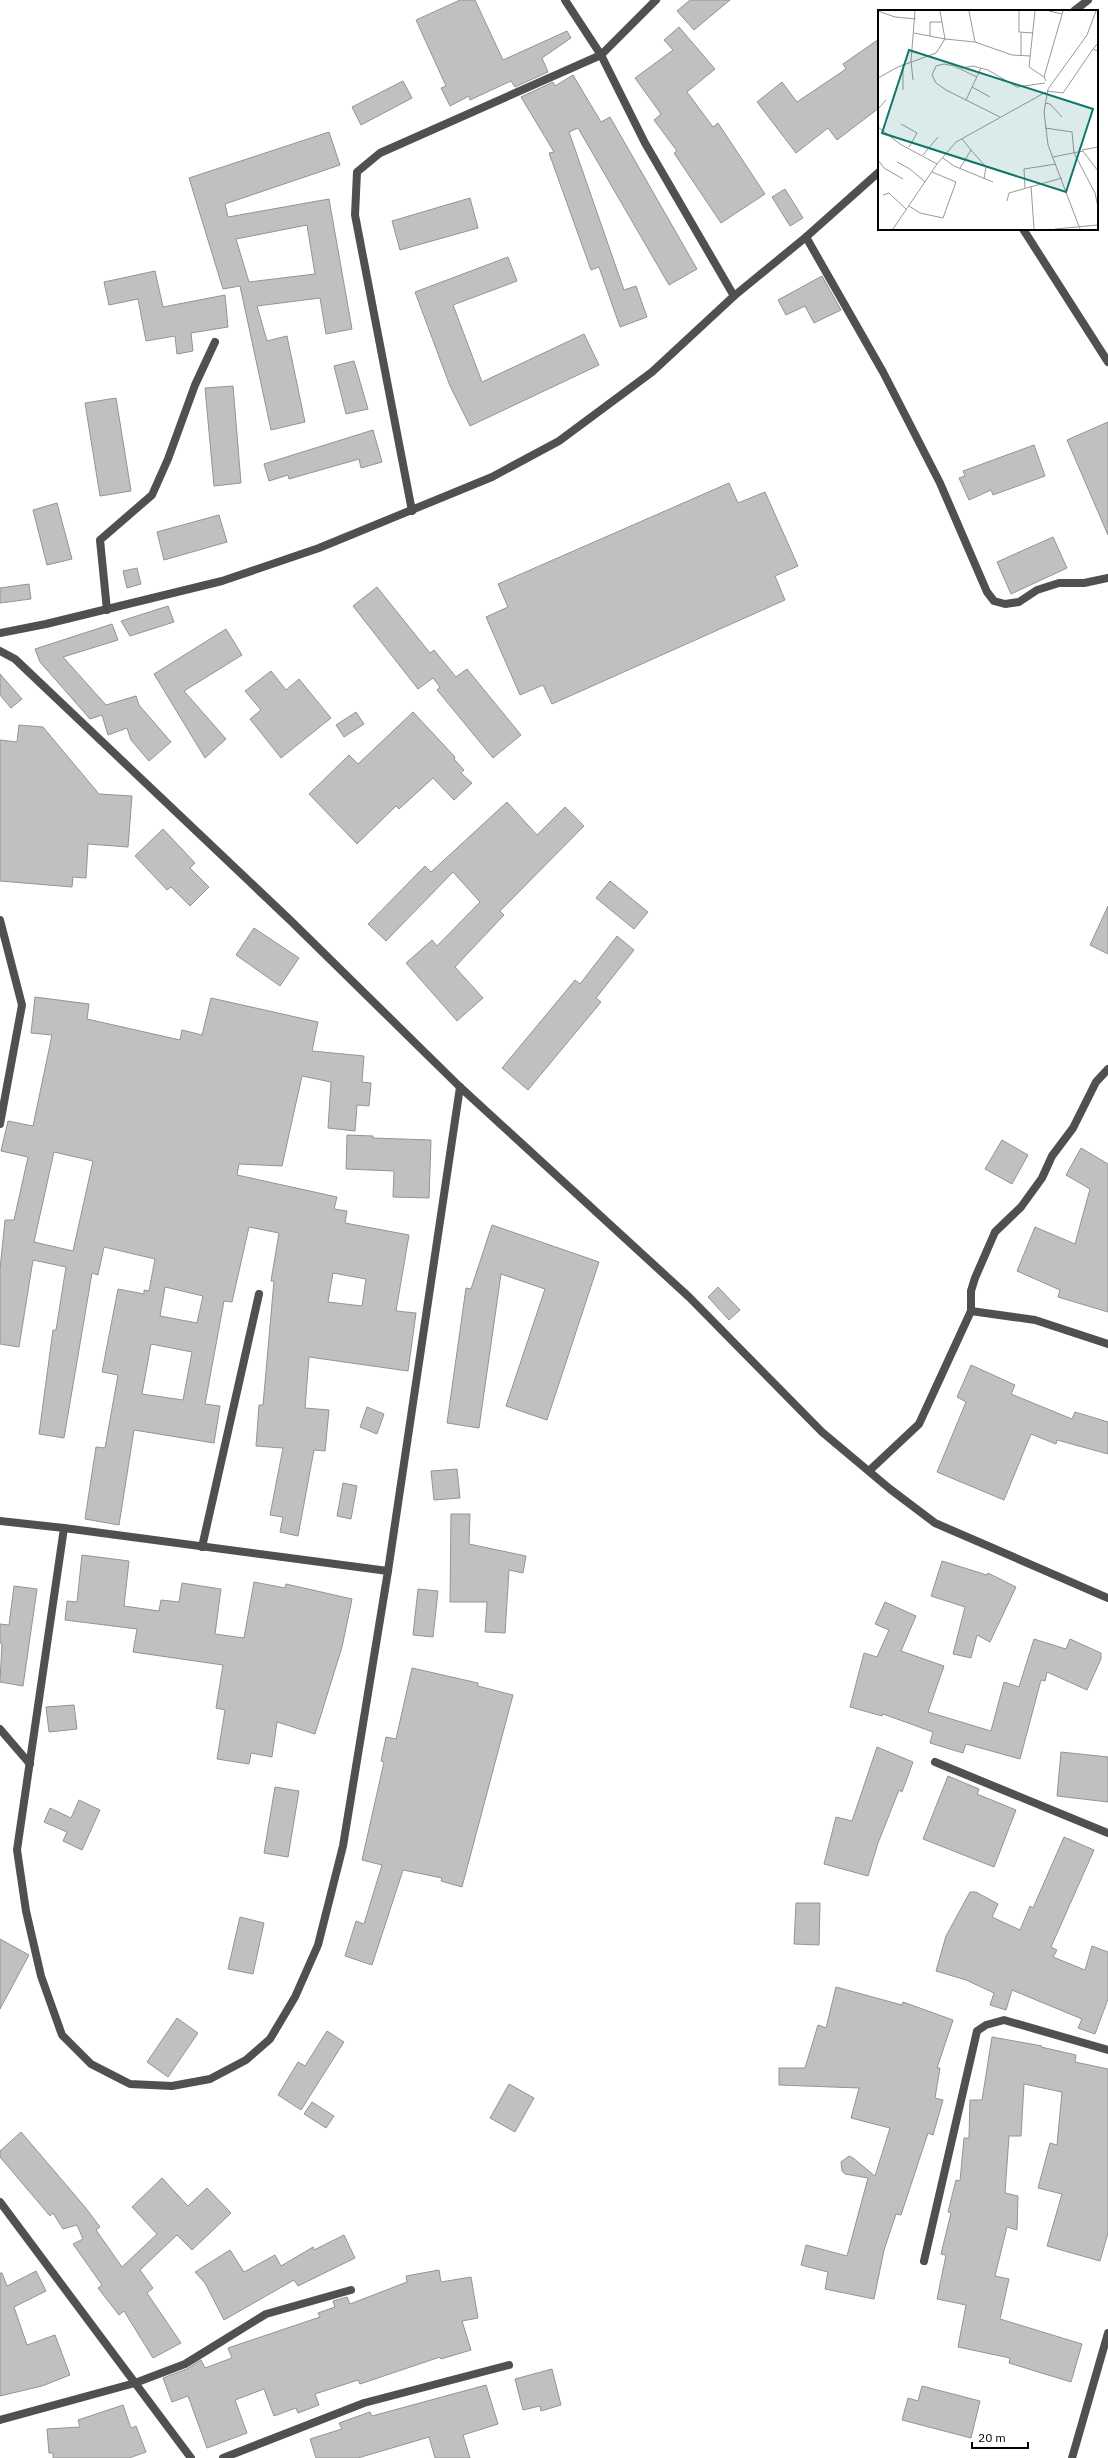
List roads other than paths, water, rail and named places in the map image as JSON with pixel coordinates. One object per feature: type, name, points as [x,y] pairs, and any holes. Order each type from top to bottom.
[{"type":"street","points":[[565,0],[601,55],[645,143],[734,296]]},
{"type":"street","points":[[412,511],[355,215],[358,172],[380,153],[601,55],[656,0]]},
{"type":"street","points":[[1075,10],[1088,0]]},
{"type":"street","points":[[0,633],[107,610],[222,581],[319,548],[492,477],[559,441],[652,372],[734,296],[806,237],[878,173]]},
{"type":"street","points":[[1024,230],[1108,362]]},
{"type":"street","points":[[806,237],[887,379],[940,483],[987,592],[994,601],[1005,604],[1019,602],[1037,590],[1059,583],[1084,583],[1108,578]]},
{"type":"street","points":[[107,610],[100,540],[152,495],[168,459],[195,385],[215,342]]},
{"type":"street","points":[[0,651],[15,659],[291,921],[460,1087],[689,1297],[822,1432],[870,1470],[890,1489],[935,1523],[1108,1598]]},
{"type":"street","points":[[0,920],[22,1005],[0,1124]]},
{"type":"street","points":[[870,1470],[919,1424],[971,1311],[971,1291],[995,1232],[1021,1207],[1042,1178],[1052,1156],[1073,1128],[1096,1082],[1108,1069]]},
{"type":"street","points":[[64,1528],[17,1850],[26,1911],[41,1976],[62,2035],[91,2064],[130,2084],[172,2086],[210,2079],[246,2060],[270,2039],[295,1997],[318,1945],[343,1846],[388,1571],[460,1087]]},
{"type":"street","points":[[202,1547],[258,1294]]},
{"type":"street","points":[[971,1311],[1035,1320],[1108,1344]]},
{"type":"street","points":[[0,1521],[64,1528],[388,1571]]},
{"type":"street","points":[[0,1729],[30,1764]]},
{"type":"street","points":[[935,1762],[1108,1833]]},
{"type":"street","points":[[924,2261],[978,2031],[986,2025],[1004,2020],[1108,2050]]},
{"type":"street","points":[[0,2202],[191,2458]]},
{"type":"street","points":[[0,2420],[135,2383],[185,2364],[266,2314],[351,2290]]},
{"type":"street","points":[[1072,2458],[1108,2333]]},
{"type":"street","points":[[223,2458],[364,2403],[509,2365]]}]
